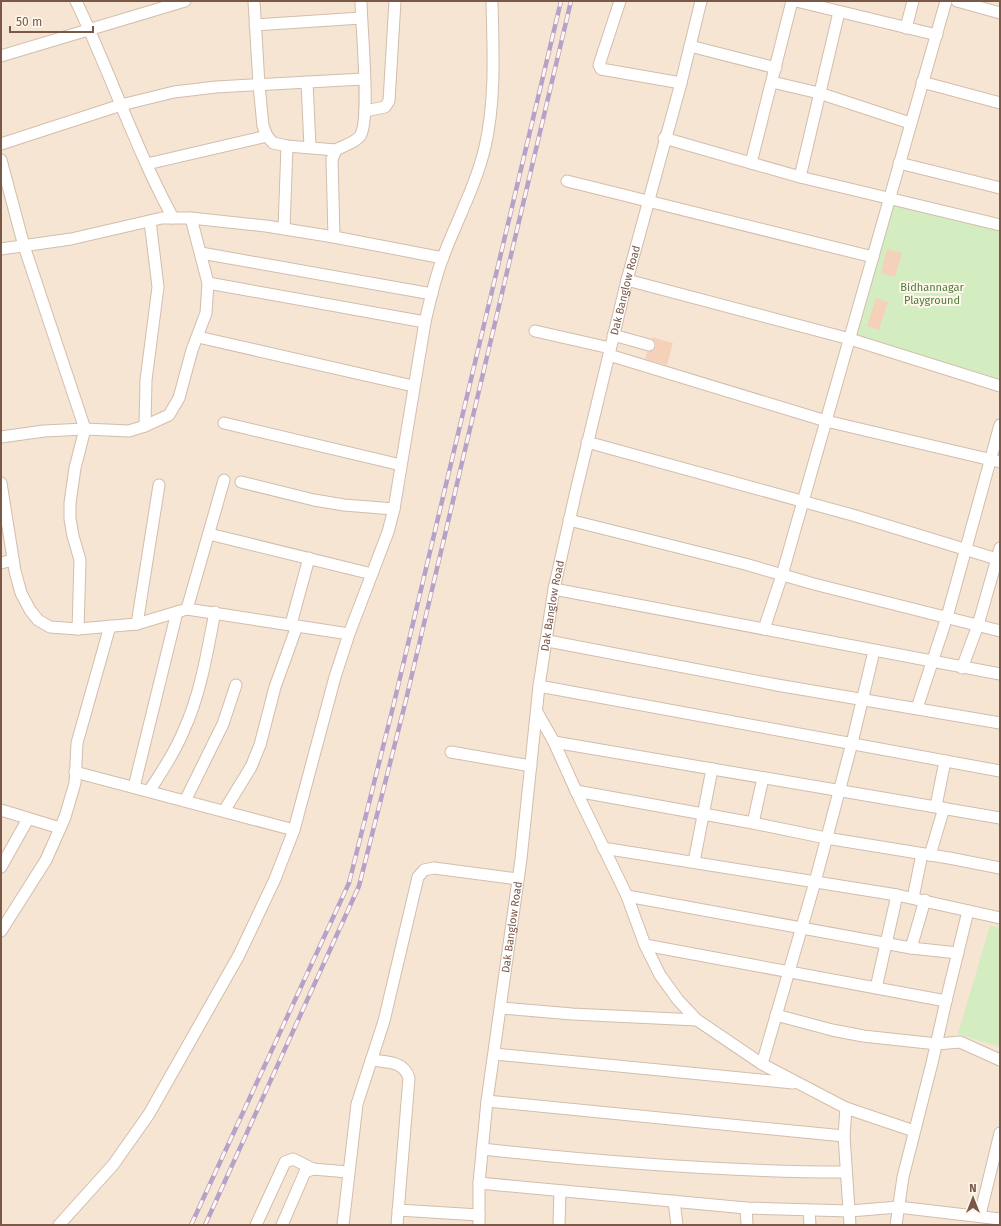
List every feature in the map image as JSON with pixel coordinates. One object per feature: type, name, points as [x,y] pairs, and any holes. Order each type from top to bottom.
[{"type":"street","points":[[76,1],[90,29],[121,105],[172,218]]},
{"type":"street","points":[[1,56],[166,4],[186,1]]},
{"type":"street","points":[[254,1],[259,85],[263,126],[266,136],[273,143],[287,146],[336,150],[359,137],[363,129],[365,111],[360,1]]},
{"type":"street","points":[[365,111],[385,107],[389,101],[395,1]]},
{"type":"street","points":[[59,1225],[112,1165],[149,1114],[239,956],[276,879],[294,830],[335,678],[349,634],[388,532],[394,509],[425,322],[432,294],[443,258],[472,189],[485,147],[492,108],[492,1]]},
{"type":"street","points":[[620,1],[599,65],[601,69],[681,83]]},
{"type":"street","name":"Dak Banglow Road","points":[[479,1220],[482,1149],[487,1101],[495,1054],[518,879],[539,686],[548,641],[554,589],[587,442],[627,280],[664,138],[681,83],[701,1]]},
{"type":"street","points":[[906,28],[913,1]]},
{"type":"street","points":[[764,628],[782,574],[946,1]]},
{"type":"street","points":[[957,1],[1000,13]]},
{"type":"street","points":[[752,163],[776,68],[799,2],[937,35]]},
{"type":"street","points":[[800,177],[839,12]]},
{"type":"street","points":[[255,25],[361,18]]},
{"type":"street","points":[[690,46],[776,68]]},
{"type":"street","points":[[1,144],[121,105],[174,92],[216,87],[363,79]]},
{"type":"street","points":[[307,82],[310,147]]},
{"type":"street","points":[[772,82],[819,93],[910,123]]},
{"type":"street","points":[[922,82],[1000,103]]},
{"type":"street","points":[[147,164],[266,136]]},
{"type":"street","points":[[664,138],[800,177],[1000,226]]},
{"type":"street","points":[[284,229],[287,146]]},
{"type":"street","points":[[334,237],[332,159],[336,150]]},
{"type":"street","points":[[1,160],[24,246],[85,429],[75,468],[70,503],[70,519],[80,560],[78,628]]},
{"type":"street","points":[[899,163],[1000,188]]},
{"type":"street","points":[[567,181],[873,257]]},
{"type":"street","points":[[1,249],[71,239],[150,221],[172,218],[191,218],[284,229],[443,258]]},
{"type":"street","points":[[1,437],[44,431],[85,429],[129,432],[169,415],[179,398],[192,350],[206,313],[208,283],[191,218]]},
{"type":"street","points":[[145,426],[146,380],[158,287],[150,221]]},
{"type":"street","points":[[200,254],[432,294]]},
{"type":"street","points":[[627,280],[850,339],[1000,386]]},
{"type":"street","points":[[208,283],[425,322]]},
{"type":"street","points":[[535,331],[609,352],[826,421],[995,462]]},
{"type":"street","points":[[614,335],[649,345]]},
{"type":"street","points":[[198,337],[414,386]]},
{"type":"street","points":[[224,423],[401,465]]},
{"type":"street","points":[[917,708],[947,617],[964,548],[995,462],[1000,425]]},
{"type":"street","points":[[587,442],[803,501],[964,548],[998,560]]},
{"type":"street","points":[[134,788],[182,610],[209,534],[224,480]]},
{"type":"street","points":[[241,482],[314,500],[344,505],[394,509]]},
{"type":"street","points":[[1,483],[13,560],[21,593],[30,610],[38,620],[50,627],[78,628],[137,624],[148,622],[182,610],[216,612],[349,634]]},
{"type":"street","points":[[137,624],[159,485]]},
{"type":"street","points":[[569,520],[1000,631]]},
{"type":"street","points":[[209,534],[372,574]]},
{"type":"street","points":[[962,668],[978,625],[998,560],[1000,548]]},
{"type":"street","points":[[224,811],[250,767],[260,745],[275,687],[294,625],[309,558]]},
{"type":"street","points":[[1,563],[13,560]]},
{"type":"street","points":[[554,589],[764,628],[962,668],[1000,674]]},
{"type":"street","points":[[149,791],[167,763],[191,714],[200,685],[216,612]]},
{"type":"street","points":[[1,931],[46,860],[72,797],[77,743],[110,626]]},
{"type":"street","points":[[548,641],[769,683],[1000,723]]},
{"type":"street","points":[[762,1064],[790,972],[800,928],[815,882],[852,743],[874,651]]},
{"type":"street","points":[[185,801],[223,724],[236,685]]},
{"type":"street","points":[[539,686],[1000,771]]},
{"type":"street","points":[[537,712],[554,742],[627,896],[645,945],[660,975],[678,1000],[697,1020],[762,1064],[797,1084],[846,1108],[914,1131]]},
{"type":"street","points":[[554,742],[1000,818]]},
{"type":"street","points":[[451,752],[531,766]]},
{"type":"street","points":[[913,898],[940,807],[945,761]]},
{"type":"street","points":[[694,862],[712,769]]},
{"type":"street","points":[[75,772],[294,830]]},
{"type":"street","points":[[753,823],[763,778]]},
{"type":"street","points":[[576,791],[753,823],[826,838],[926,854],[1000,868]]},
{"type":"street","points":[[1,810],[60,828]]},
{"type":"street","points":[[1,867],[28,818]]},
{"type":"street","points":[[603,848],[897,895],[925,900],[1000,918]]},
{"type":"street","points":[[343,1225],[357,1104],[384,1022],[397,972],[418,877],[424,870],[434,868],[518,879]]},
{"type":"street","points":[[876,988],[897,895]]},
{"type":"street","points":[[627,896],[911,948],[958,953]]},
{"type":"street","points":[[911,948],[925,900]]},
{"type":"street","points":[[896,1225],[898,1207],[914,1131],[937,1044],[968,911]]},
{"type":"street","points":[[645,945],[946,1001]]},
{"type":"street","points":[[501,1008],[572,1014],[697,1020]]},
{"type":"street","points":[[776,1015],[832,1030],[863,1036],[937,1044],[960,1042],[1000,1060]]},
{"type":"street","points":[[495,1054],[797,1084]]},
{"type":"street","points":[[371,1060],[401,1066],[407,1071],[409,1078],[397,1225]]},
{"type":"street","points":[[487,1101],[844,1136]]},
{"type":"street","points":[[846,1108],[844,1136],[850,1225]]},
{"type":"street","points":[[980,1215],[1000,1133]]},
{"type":"street","points":[[482,1149],[570,1158],[690,1167],[846,1172]]},
{"type":"street","points":[[256,1225],[285,1162],[293,1159],[313,1169],[348,1172]]},
{"type":"street","points":[[282,1225],[301,1179],[305,1172],[313,1169]]},
{"type":"street","points":[[480,1183],[746,1208],[850,1211],[898,1207],[980,1215],[1000,1219]]},
{"type":"street","points":[[559,1225],[560,1191]]},
{"type":"street","points":[[674,1201],[677,1225]]},
{"type":"street","points":[[746,1208],[747,1225]]},
{"type":"street","points":[[398,1210],[479,1220]]},
{"type":"street","points":[[809,1211],[810,1225]]},
{"type":"shaded area","points":[[1,1],[1000,1],[1000,1225],[1,1225]]},
{"type":"green space","name":"Bidhannagar Playground","points":[[889,199],[1000,225],[1000,386],[850,339]]},
{"type":"green space","points":[[990,925],[1000,928],[1000,1047],[958,1034]]},
{"type":"building","points":[[887,249],[902,253],[895,277],[881,273]]},
{"type":"building","points":[[876,298],[888,302],[879,330],[867,326]]},
{"type":"building","points":[[651,337],[673,343],[667,365],[645,359],[647,352],[654,350],[656,346],[656,343]]},
{"type":"railway","points":[[191,1225],[349,883],[394,703],[561,1]]},
{"type":"railway","points":[[205,1225],[359,886],[405,704],[571,1]]}]
